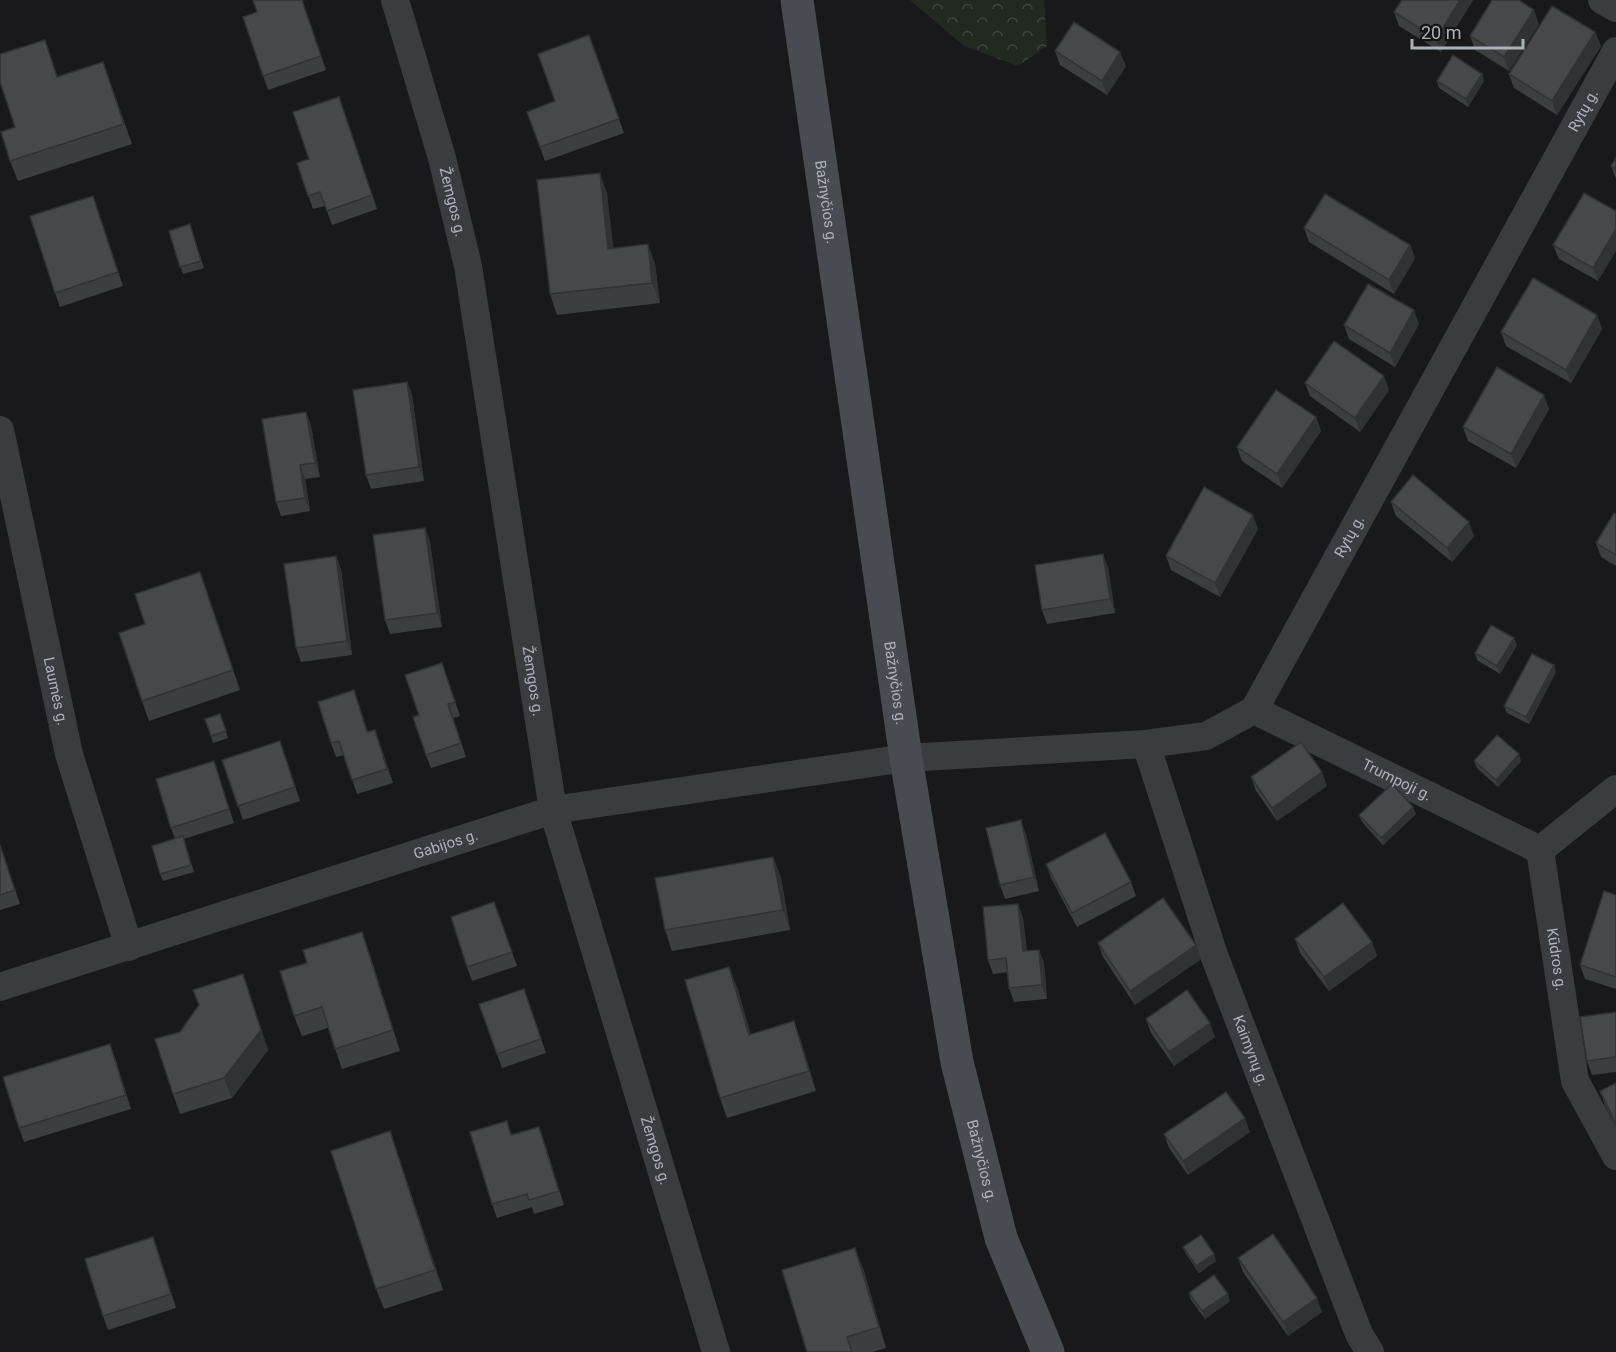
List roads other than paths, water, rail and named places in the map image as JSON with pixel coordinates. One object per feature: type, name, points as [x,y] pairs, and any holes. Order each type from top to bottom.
[{"type":"main road","name":"Bažnyčios g.","points":[[798,0],[906,758],[957,1062],[1001,1238],[1048,1352]]},
{"type":"street","name":"Žemgos g.","points":[[395,0],[442,158],[468,266],[553,810],[716,1352]]},
{"type":"street","points":[[1602,0],[1616,8]]},
{"type":"street","name":"Rytų g.","points":[[1254,710],[1616,51]]},
{"type":"street","name":"Laumės g.","points":[[0,430],[69,754],[129,947]]},
{"type":"street","points":[[906,758],[1146,744],[1206,736],[1254,710]]},
{"type":"street","name":"Trumpoji g.","points":[[1254,710],[1540,850]]},
{"type":"street","name":"Kaimynų g.","points":[[1146,744],[1214,955],[1359,1334],[1370,1352]]},
{"type":"street","name":"Gabijos g.","points":[[0,987],[553,810],[906,758]]},
{"type":"street","points":[[1540,850],[1616,789]]},
{"type":"street","name":"Kūdros g.","points":[[1540,850],[1575,1081],[1616,1156]]}]
